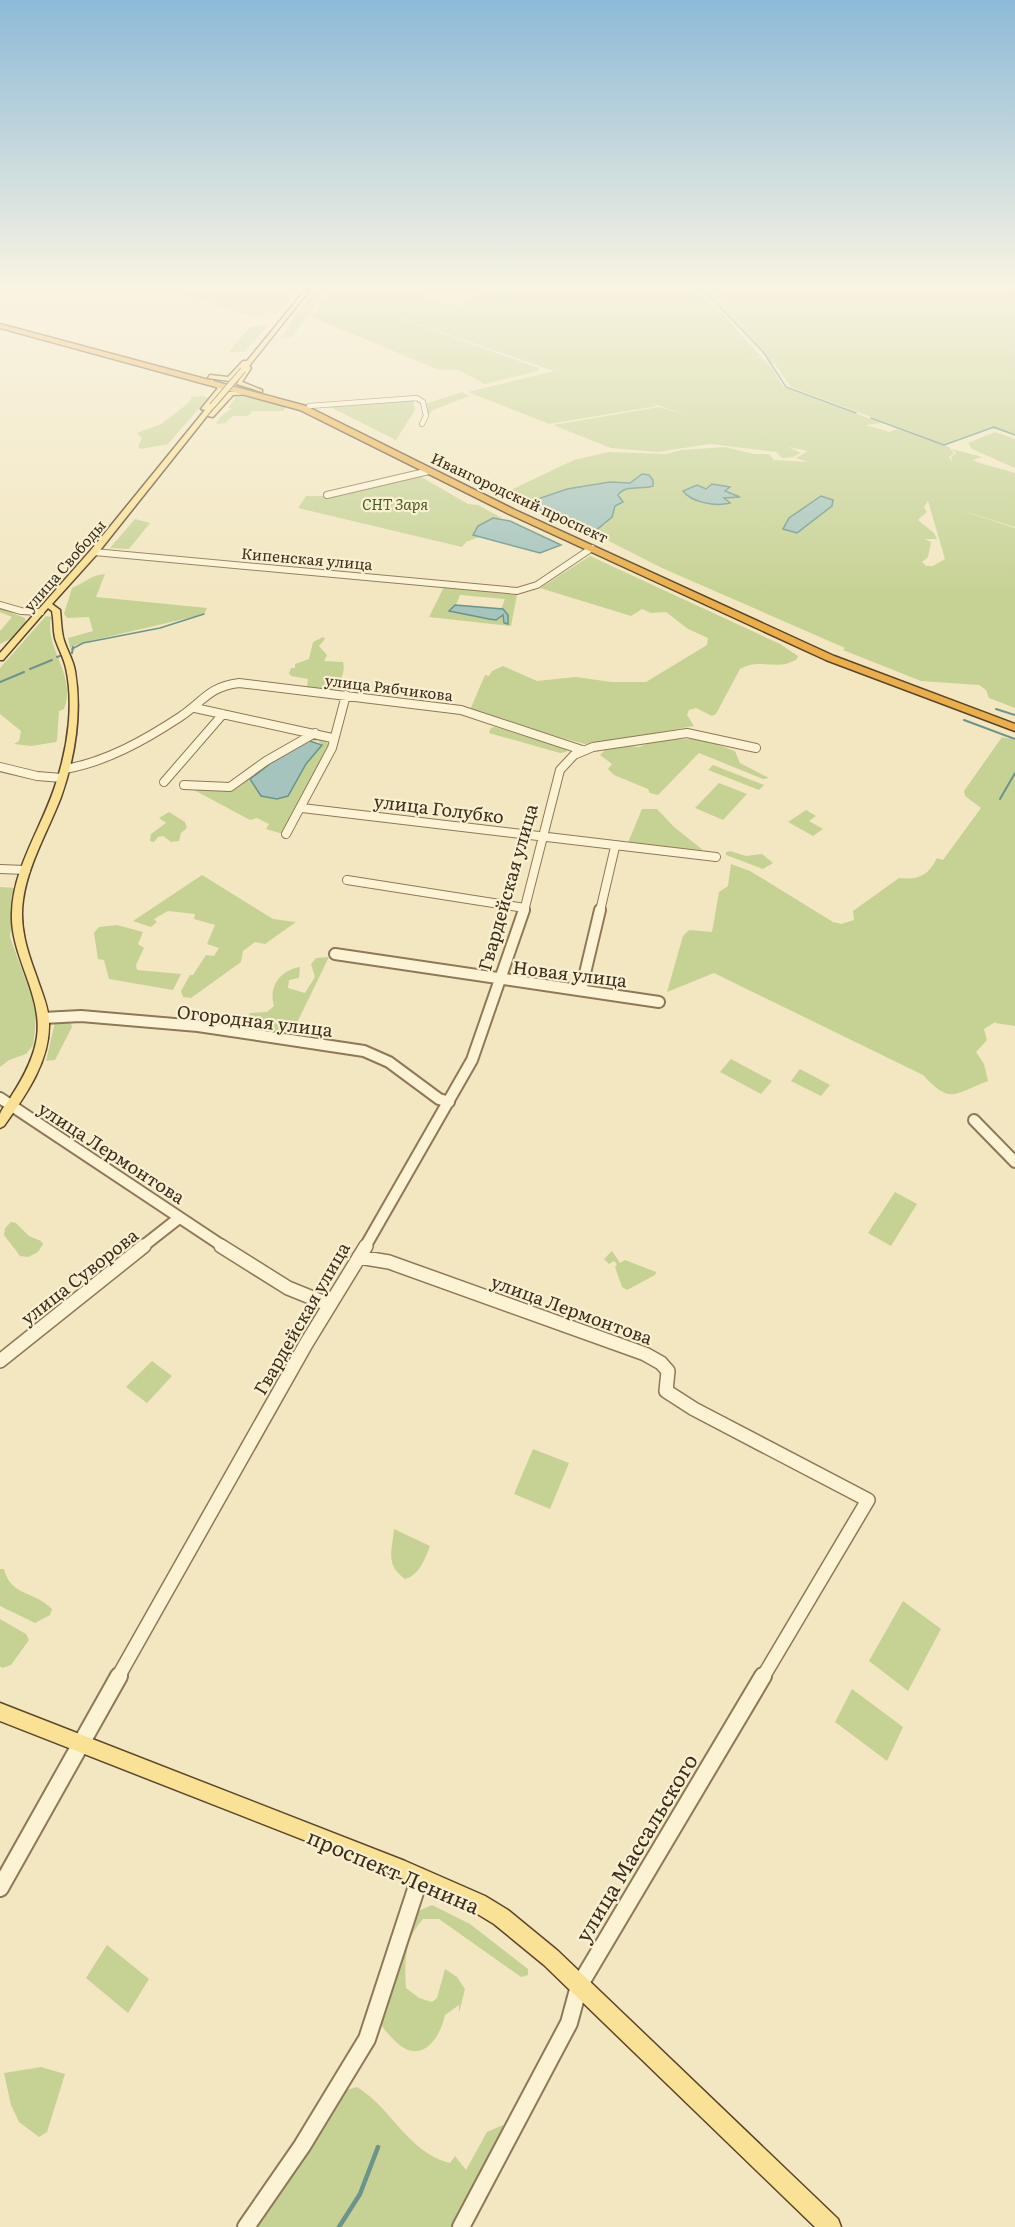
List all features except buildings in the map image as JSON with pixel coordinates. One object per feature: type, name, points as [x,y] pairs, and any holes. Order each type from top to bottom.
[{"type":"highway","name":"Ивангородский проспект","points":[[237,387],[309,406],[518,509],[834,653],[1015,722]]},
{"type":"highway","name":"Ивангородский проспект","points":[[259,393],[314,413],[429,471],[839,662],[1015,728]]},
{"type":"main road","name":"улица Свободы","points":[[146,488],[152,471],[220,390],[220,387]]},
{"type":"main road","name":"улица Свободы","points":[[0,658],[94,552],[228,387]]},
{"type":"main road","name":"улица Свободы","points":[[247,387],[259,393]]},
{"type":"main road","name":"улица Свободы","points":[[146,488],[165,472],[231,393],[239,391],[259,393]]},
{"type":"main road","points":[[0,1123],[37,1056],[42,1038],[43,1018],[18,937],[18,899],[26,870],[64,774],[71,742],[72,674],[69,658],[60,638],[56,610],[48,604]]},
{"type":"main road","name":"проспект Ленина","points":[[0,1712],[420,1877],[478,1903],[501,1917],[544,1952],[830,2227]]},
{"type":"street","points":[[309,406],[417,398],[423,402],[426,416],[422,424]]},
{"type":"street","points":[[327,495],[429,471]]},
{"type":"street","name":"Кипенская улица","points":[[94,552],[517,591],[537,585],[592,548]]},
{"type":"street","points":[[0,605],[21,612],[41,612]]},
{"type":"street","name":"улица Рябчикова","points":[[64,774],[92,763],[195,708],[208,691],[227,684],[262,684],[461,710],[582,750]]},
{"type":"street","points":[[286,834],[302,808],[332,748],[332,738],[343,712],[346,695]]},
{"type":"street","points":[[195,708],[332,738]]},
{"type":"street","points":[[164,782],[224,714]]},
{"type":"street","points":[[184,785],[227,788],[315,733]]},
{"type":"street","points":[[582,750],[687,733],[756,748]]},
{"type":"street","name":"Гвардейская улица","points":[[0,1888],[330,1305],[472,1060],[525,908],[560,770],[571,756],[582,750]]},
{"type":"street","points":[[1,768],[38,776],[64,774]]},
{"type":"street","name":"улица Голубко","points":[[302,808],[615,848],[716,857]]},
{"type":"street","points":[[581,990],[615,848]]},
{"type":"street","points":[[0,869],[26,870]]},
{"type":"street","points":[[347,880],[525,908]]},
{"type":"street","name":"Новая улица","points":[[335,954],[659,1002]]},
{"type":"street","name":"Огородная улица","points":[[43,1018],[79,1015],[175,1027],[198,1026],[364,1051],[389,1062],[439,1099],[449,1102]]},
{"type":"street","name":"улица Лермонтова","points":[[0,1098],[10,1107],[288,1288],[330,1305]]},
{"type":"street","points":[[974,1120],[1015,1162]]},
{"type":"street","name":"улица Суворова","points":[[0,1361],[179,1218]]},
{"type":"street","name":"улица Лермонтова","points":[[359,1257],[389,1262],[645,1354],[661,1363],[668,1371],[666,1391],[694,1409],[868,1500]]},
{"type":"street","name":"улица Массальского","points":[[461,2227],[569,2023],[579,1986],[868,1500]]},
{"type":"street","points":[[246,2227],[302,2146],[367,2039],[420,1877]]},
{"type":"green space","points":[[489,387],[783,387],[882,423],[866,425],[889,432],[898,429],[949,447],[954,453],[949,457],[953,463],[951,457],[956,453],[952,449],[982,457],[972,460],[975,462],[1015,473],[1015,527],[953,508],[1015,528],[1015,708],[989,698],[986,690],[979,685],[921,681],[843,650],[845,648],[662,568],[591,532],[606,524],[615,506],[619,505],[620,492],[624,488],[648,488],[636,479],[630,483],[610,482],[567,489],[526,503],[502,494],[574,460],[608,452],[667,454],[681,450],[725,447],[754,454],[769,454],[774,460],[808,462],[796,458],[808,451],[788,447],[801,453],[793,457],[782,458],[776,452],[710,444],[657,452],[611,448],[553,425],[659,407],[687,415],[648,402],[657,406],[549,424],[468,392]],"holes":[[[712,484],[729,487],[725,491],[738,497],[724,498],[730,503],[720,505],[686,493],[700,487],[706,489]],[[816,499],[806,525],[797,533],[784,529]],[[928,501],[945,559],[933,566],[926,566],[922,562],[928,557],[931,542],[925,539],[937,539],[934,533],[918,520],[927,512],[924,507]]]},
{"type":"green space","points":[[791,387],[1015,387],[1015,435],[989,428],[944,444]]},
{"type":"green space","points":[[462,392],[469,396],[433,410],[427,417],[425,404]]},
{"type":"green space","points":[[238,394],[286,407],[283,411],[252,411],[248,416],[233,416],[225,423],[216,424],[219,418],[232,408],[228,408]]},
{"type":"green space","points":[[191,397],[208,398],[168,444],[141,449],[138,447],[142,438],[137,433],[161,424],[190,402]]},
{"type":"green space","points":[[413,398],[415,410],[396,440],[324,404]]},
{"type":"green space","points":[[995,432],[1015,439],[1015,468],[972,449],[968,443]]},
{"type":"green space","name":"СНТ Заря","points":[[416,474],[468,504],[478,505],[502,518],[485,522],[474,535],[479,537],[466,542],[462,547],[298,508],[306,496],[327,496]]},
{"type":"green space","points":[[135,519],[150,523],[129,549],[110,548]]},
{"type":"green space","points":[[590,556],[780,644],[798,656],[797,659],[790,663],[755,664],[740,669],[716,714],[712,716],[696,708],[689,710],[687,715],[694,726],[588,745],[469,712],[485,675],[489,676],[492,671],[503,666],[537,681],[576,677],[611,682],[646,682],[707,645],[708,638],[688,629],[666,612],[651,613],[642,609],[631,616],[540,588]]},
{"type":"green space","points":[[105,574],[96,597],[207,608],[204,614],[81,643],[70,648],[68,638],[93,631],[89,617],[67,618],[64,614],[72,588]]},
{"type":"green space","points":[[444,587],[517,595],[511,626],[429,617]],"holes":[[[460,595],[505,599],[501,609],[456,605]]]},
{"type":"green space","points":[[0,608],[25,618],[26,623],[12,638],[0,644],[0,631],[12,617],[0,612]]},
{"type":"green space","points":[[46,616],[51,617],[52,640],[66,684],[67,696],[64,709],[59,711],[57,740],[31,746],[14,744],[19,741],[21,731],[0,714],[0,668]]},
{"type":"green space","points":[[323,637],[325,639],[319,646],[327,655],[324,661],[343,662],[344,666],[340,682],[331,691],[307,687],[308,679],[291,676],[289,673],[291,668],[295,668],[295,664],[309,659],[313,642]]},
{"type":"green space","points":[[495,727],[568,749],[560,753],[489,733],[491,728]]},
{"type":"green space","points":[[315,736],[325,738],[329,747],[298,810],[283,834],[266,829],[269,824],[257,818],[250,820],[194,790],[199,787],[229,791],[280,756],[299,743]],"holes":[[[307,740],[318,741],[322,745],[306,764],[288,796],[277,799],[261,796],[251,779],[280,756]]]},
{"type":"green space","points":[[1002,737],[1015,740],[1015,1026],[995,1023],[997,1021],[984,1029],[987,1040],[976,1052],[984,1064],[988,1081],[959,1093],[947,1094],[923,1075],[714,973],[667,992],[683,936],[689,930],[712,932],[719,892],[728,886],[731,864],[750,871],[833,922],[841,924],[854,920],[853,911],[899,878],[922,876],[937,858],[943,860],[981,808],[965,796],[964,791]]},
{"type":"green space","points":[[692,739],[735,751],[740,763],[769,778],[763,779],[699,753],[658,795],[614,775],[608,769],[612,764],[600,755],[607,748],[622,745],[639,747],[656,740]]},
{"type":"green space","points":[[713,765],[764,785],[759,790],[708,770]]},
{"type":"green space","points":[[719,783],[747,794],[723,820],[695,808]]},
{"type":"green space","points":[[642,809],[657,809],[674,827],[703,850],[627,845]]},
{"type":"green space","points":[[806,810],[816,816],[809,821],[823,829],[813,836],[788,822]]},
{"type":"green space","points":[[169,812],[185,822],[187,828],[181,833],[179,841],[171,842],[163,836],[158,837],[154,842],[150,841],[151,834],[166,823],[159,818]]},
{"type":"green space","points":[[726,852],[746,856],[762,854],[773,863],[763,869],[726,855]]},
{"type":"green space","points":[[202,875],[273,919],[296,922],[265,944],[255,942],[243,951],[241,962],[191,998],[183,997],[181,991],[206,955],[214,956],[219,948],[207,944],[215,925],[194,919],[195,914],[168,911],[154,919],[157,922],[151,927],[133,921]]},
{"type":"green space","points":[[0,887],[16,888],[10,937],[36,1009],[33,1045],[26,1054],[9,1060],[0,1067]]},
{"type":"green space","points":[[117,925],[143,932],[138,944],[144,948],[136,965],[137,970],[181,974],[173,990],[109,979],[104,960],[98,959],[94,933],[99,927]]},
{"type":"green space","points":[[329,957],[290,1037],[227,1027],[231,1022],[245,1020],[250,1013],[267,1012],[274,1006],[273,992],[278,980],[293,969],[300,967],[299,978],[289,980],[288,988],[305,993],[315,977],[311,964],[316,958]]},
{"type":"green space","points":[[70,1020],[72,1027],[55,1060],[46,1061],[55,1022]]},
{"type":"green space","points":[[731,1059],[772,1081],[761,1094],[720,1072]]},
{"type":"green space","points":[[800,1069],[830,1085],[821,1096],[791,1081]]},
{"type":"green space","points":[[895,1192],[917,1204],[891,1246],[868,1233]]},
{"type":"green space","points":[[11,1222],[16,1223],[29,1236],[41,1241],[43,1244],[38,1252],[28,1257],[20,1256],[4,1235],[5,1228]]},
{"type":"green space","points":[[612,1251],[620,1263],[625,1260],[656,1272],[655,1275],[627,1290],[622,1287],[615,1267],[617,1264],[614,1261],[609,1264],[604,1259]]},
{"type":"green space","points":[[152,1361],[172,1376],[147,1403],[126,1387]]},
{"type":"green space","points":[[533,1449],[569,1463],[550,1509],[514,1494]]},
{"type":"green space","points":[[394,1529],[430,1546],[415,1574],[405,1579],[392,1563]]},
{"type":"green space","points":[[0,1569],[4,1569],[7,1578],[18,1589],[52,1609],[50,1615],[35,1623],[0,1606]]},
{"type":"green space","points":[[903,1601],[941,1629],[908,1691],[869,1661]]},
{"type":"green space","points":[[0,1619],[26,1634],[29,1640],[11,1665],[2,1668],[0,1666]]},
{"type":"green space","points":[[852,1689],[903,1727],[887,1761],[835,1722]]},
{"type":"green space","points":[[432,1905],[470,1924],[528,1969],[528,1975],[521,1977],[439,1919],[423,1919],[412,1934],[407,1951],[406,1988],[419,1998],[432,2002],[437,1998],[445,1969],[457,1977],[465,1989],[459,2013],[459,2005],[445,2015],[433,2042],[420,2051],[412,2051],[403,2047],[386,2032],[379,2016],[416,1912]]},
{"type":"green space","points":[[107,1945],[149,1979],[128,2013],[86,1978]]},
{"type":"green space","points":[[41,2067],[65,2074],[47,2132],[39,2137],[19,2122],[11,2105],[4,2073]]},
{"type":"green space","points":[[357,2087],[380,2106],[423,2150],[435,2158],[450,2163],[455,2156],[466,2170],[487,2132],[503,2125],[504,2133],[453,2227],[257,2227],[333,2100],[346,2090]]},
{"type":"water","points":[[642,474],[649,475],[653,480],[653,486],[629,488],[621,492],[618,495],[623,502],[615,506],[612,517],[594,532],[582,530],[526,503],[567,489],[610,482],[630,483]]},
{"type":"water","points":[[712,484],[730,487],[725,491],[740,497],[724,498],[730,503],[711,504],[697,501],[683,491],[697,485],[706,489]]},
{"type":"water","points":[[821,496],[833,500],[832,506],[797,533],[783,529],[789,518]]},
{"type":"water","points":[[493,518],[510,521],[561,545],[540,553],[473,535],[478,526]]},
{"type":"water","points":[[455,605],[503,609],[508,615],[508,624],[504,623],[503,615],[496,620],[449,611]]},
{"type":"water","points":[[307,740],[322,745],[306,764],[288,796],[277,799],[261,796],[250,779],[280,756]]},
{"type":"waterway","points":[[786,387],[856,413]]},
{"type":"waterway","points":[[871,418],[944,445],[994,427],[1015,435]]},
{"type":"waterway","points":[[73,649],[83,643],[160,628],[204,614]]},
{"type":"waterway","points":[[72,653],[73,649]]},
{"type":"waterway","points":[[30,669],[52,660]]},
{"type":"waterway","points":[[0,682],[24,672]]},
{"type":"waterway","points":[[996,709],[1015,715]]},
{"type":"waterway","points":[[964,720],[1015,739]]},
{"type":"waterway","points":[[1000,799],[1015,773]]},
{"type":"waterway","points":[[339,2227],[360,2194],[378,2147]]}]
